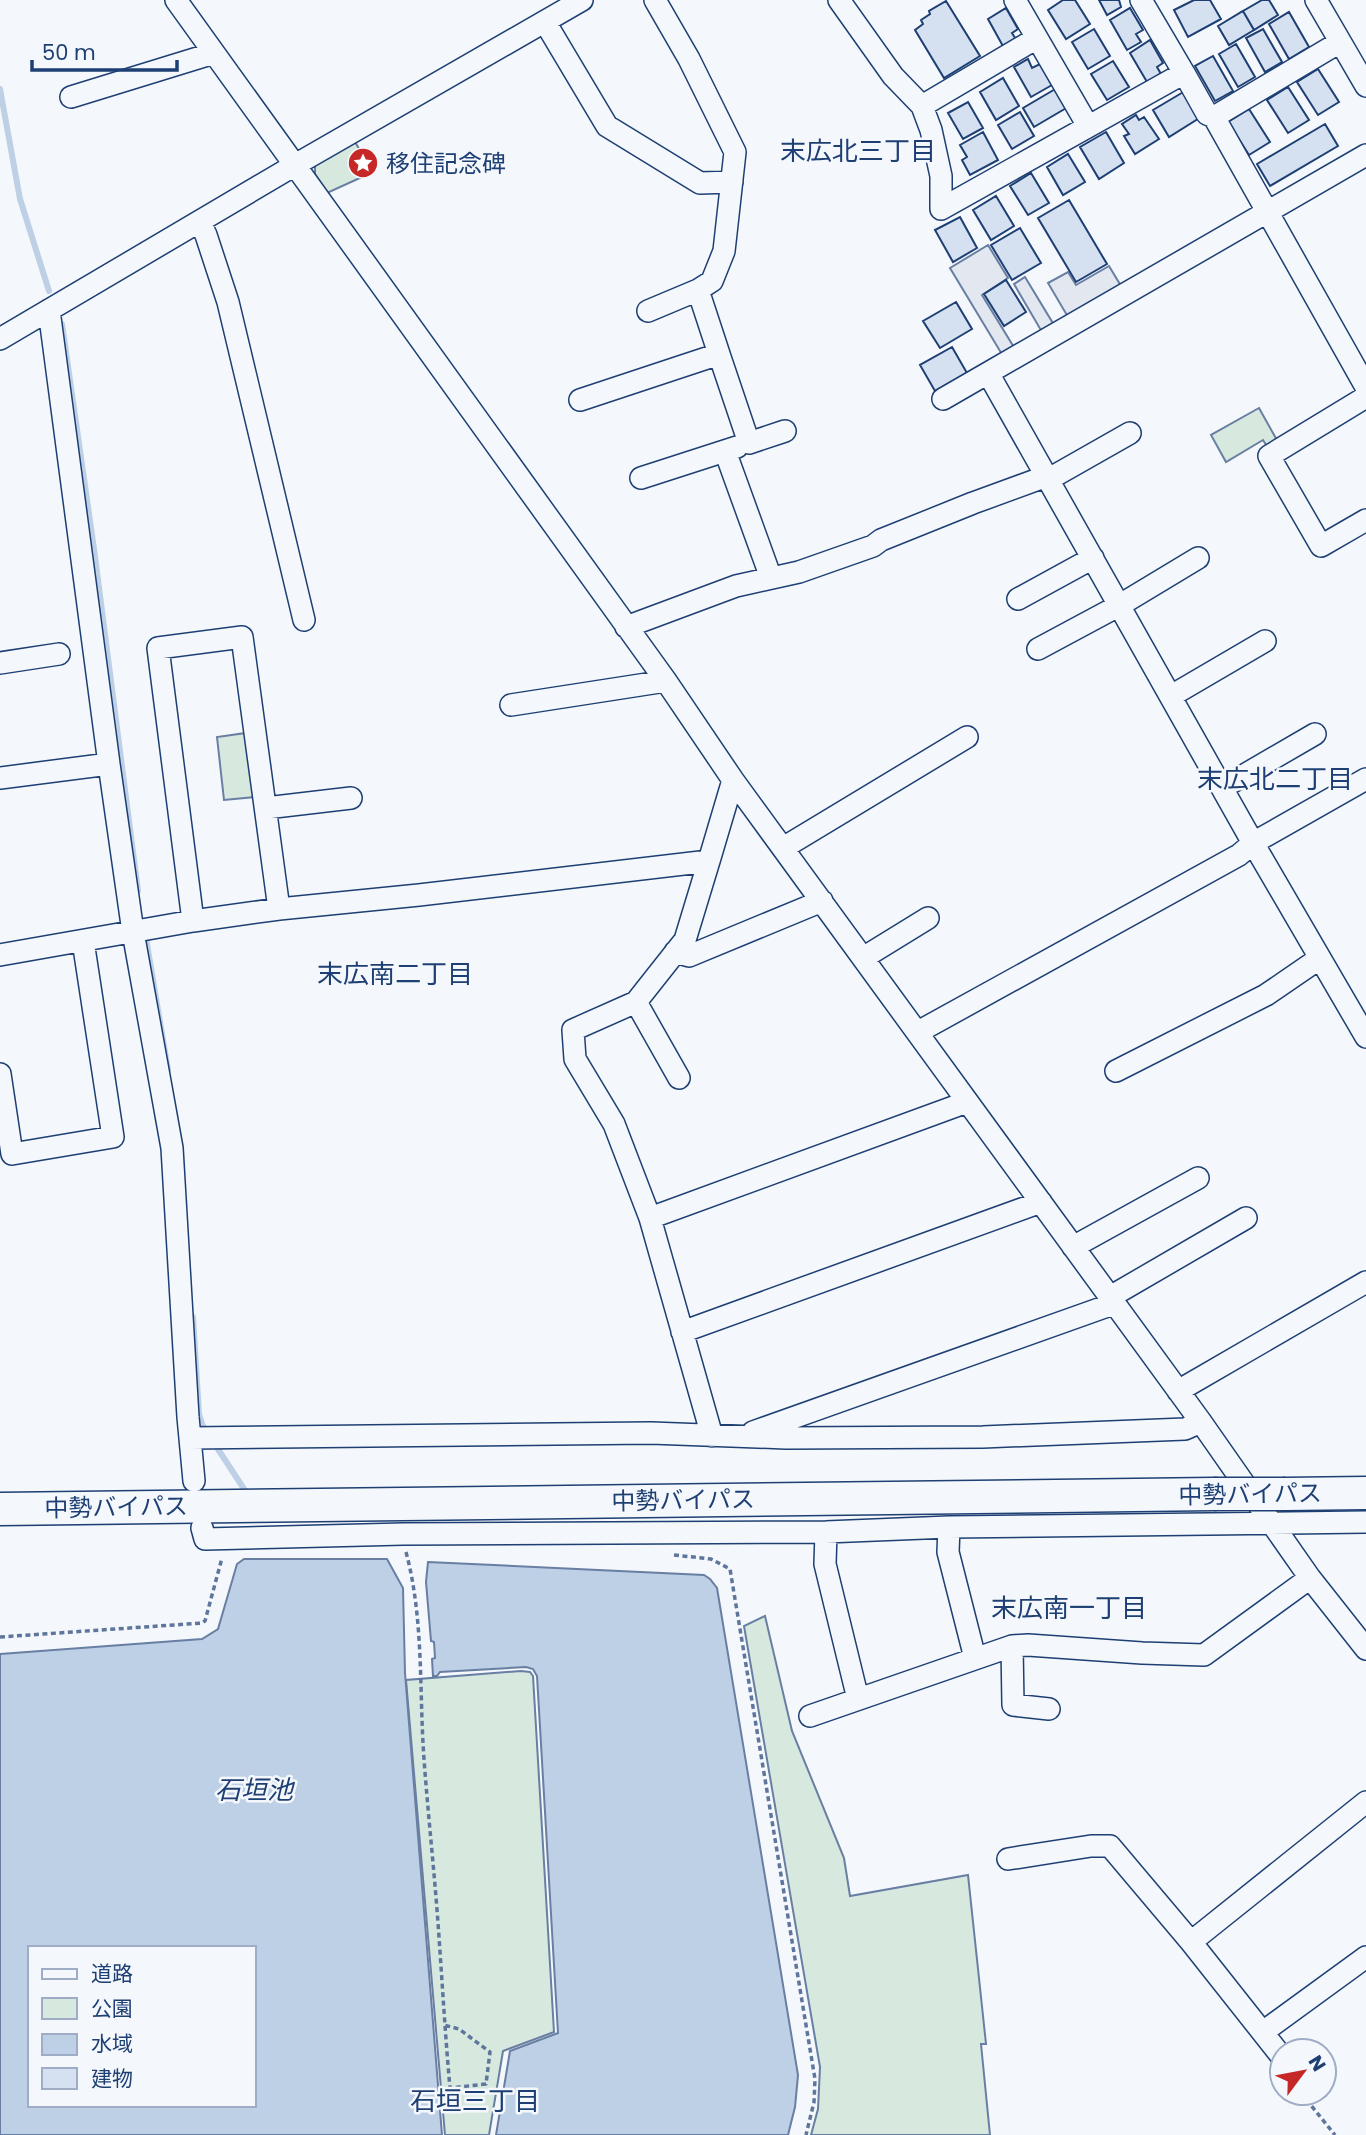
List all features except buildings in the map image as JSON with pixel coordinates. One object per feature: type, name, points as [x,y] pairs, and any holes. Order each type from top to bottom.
[{"type":"highway","name":"中勢バイパス","points":[[0,1509],[1366,1493]]},
{"type":"street","points":[[176,0],[666,681],[733,780],[1178,1391],[1310,1578],[1366,1649]]},
{"type":"street","points":[[0,339],[582,0]]},
{"type":"street","points":[[648,311],[698,290],[712,281],[724,251],[735,152],[689,58],[654,0]]},
{"type":"street","points":[[839,0],[893,76],[922,106],[932,130],[941,176],[940,209],[1184,73]]},
{"type":"street","points":[[1015,0],[1088,126]]},
{"type":"street","points":[[1141,0],[1207,114],[1214,117],[1366,387]]},
{"type":"street","points":[[1316,0],[1366,86]]},
{"type":"street","points":[[545,22],[607,126],[700,183],[732,182]]},
{"type":"street","points":[[922,106],[1037,38]]},
{"type":"street","points":[[1214,117],[1340,42]]},
{"type":"street","points":[[71,97],[214,53]]},
{"type":"street","points":[[943,399],[1366,155]]},
{"type":"street","points":[[200,222],[228,302],[304,621]]},
{"type":"street","points":[[698,290],[749,443]]},
{"type":"street","points":[[49,310],[109,764],[142,930],[172,1148],[194,1480]]},
{"type":"street","points":[[580,400],[719,354]]},
{"type":"street","points":[[988,373],[1253,843],[1366,1034]]},
{"type":"street","points":[[1366,397],[1269,456],[1321,546],[1366,520]]},
{"type":"street","points":[[641,478],[785,431]]},
{"type":"street","points":[[626,627],[736,586],[799,572],[873,546],[916,526],[1048,477],[1130,433]]},
{"type":"street","points":[[725,451],[771,578]]},
{"type":"street","points":[[1018,599],[1093,558]]},
{"type":"street","points":[[1038,649],[1120,605],[1198,558]]},
{"type":"street","points":[[193,920],[158,648],[242,637],[279,909]]},
{"type":"street","points":[[1171,696],[1265,641]]},
{"type":"street","points":[[0,663],[59,654]]},
{"type":"street","points":[[511,705],[666,681]]},
{"type":"street","points":[[1222,788],[1315,734]]},
{"type":"street","points":[[783,848],[967,737]]},
{"type":"street","points":[[0,778],[109,764]]},
{"type":"street","points":[[918,1032],[1239,855],[1253,843],[1366,779]]},
{"type":"street","points":[[712,1436],[650,1218],[614,1124],[575,1059],[573,1030],[636,1002],[685,940],[733,780]]},
{"type":"street","points":[[266,808],[351,798]]},
{"type":"street","points":[[0,955],[193,920],[709,861]]},
{"type":"street","points":[[675,953],[689,956],[822,901]]},
{"type":"street","points":[[863,958],[928,918]]},
{"type":"street","points":[[0,1074],[12,1154],[113,1137],[82,941]]},
{"type":"street","points":[[1116,1071],[1266,995],[1320,958]]},
{"type":"street","points":[[636,1002],[679,1078]]},
{"type":"street","points":[[650,1218],[967,1102]]},
{"type":"street","points":[[1073,1247],[1198,1178]]},
{"type":"street","points":[[682,1332],[1041,1202]]},
{"type":"street","points":[[741,1436],[1112,1300],[1246,1218]]},
{"type":"street","points":[[1178,1391],[1366,1282]]},
{"type":"street","points":[[190,1438],[651,1433],[786,1438],[983,1437],[1185,1429],[1200,1422]]},
{"type":"street","points":[[201,1528],[205,1539],[1366,1522]]},
{"type":"street","points":[[949,1527],[948,1552],[975,1658]]},
{"type":"street","points":[[826,1532],[825,1564],[858,1699]]},
{"type":"street","points":[[810,1716],[1012,1646],[1203,1654],[1310,1578]]},
{"type":"street","points":[[1012,1646],[1013,1705],[1049,1709]]},
{"type":"street","points":[[1191,1942],[1366,1802]]},
{"type":"street","points":[[1008,1859],[1091,1846],[1110,1846],[1268,2039]]},
{"type":"street","points":[[1263,2032],[1366,1957]]},
{"type":"path","points":[[404,1543],[412,1574],[422,1680],[424,1756],[444,2025],[450,2088],[486,2084],[490,2052],[459,2029],[444,2025]]},
{"type":"path","points":[[0,1637],[202,1623],[205,1621],[224,1554]]},
{"type":"path","points":[[670,1554],[711,1559],[730,1569],[815,2079],[814,2102],[806,2135]]},
{"type":"path","points":[[1312,2107],[1335,2135]]},
{"type":"green space","points":[[355,142],[373,172],[327,193],[315,174],[315,165]]},
{"type":"green space","points":[[1259,408],[1278,442],[1268,448],[1263,440],[1226,462],[1211,435]]},
{"type":"green space","points":[[246,733],[255,797],[224,800],[217,737]]},
{"type":"green space","points":[[765,1616],[792,1731],[844,1858],[850,1896],[968,1875],[986,2044],[981,2044],[990,2135],[811,2135],[818,2109],[820,2067],[744,1626]]},
{"type":"green space","points":[[530,1672],[533,1676],[554,2032],[503,2051],[489,2135],[445,2135],[406,1680]]},
{"type":"shaded area","points":[[988,245],[1008,278],[982,295],[1015,349],[1003,356],[950,268]]},
{"type":"shaded area","points":[[1109,266],[1121,286],[1068,317],[1048,283],[1068,272],[1076,285]]},
{"type":"shaded area","points":[[1025,277],[1054,325],[1042,332],[1014,284]]},
{"type":"water","name":"石垣池","points":[[244,1559],[387,1559],[403,1588],[405,1673],[442,2135],[0,2135],[0,1654],[202,1639],[218,1629],[237,1564]]},
{"type":"water","points":[[428,1562],[704,1575],[717,1588],[798,2075],[795,2107],[788,2135],[496,2135],[510,2051],[558,2033],[537,1676],[533,1669],[526,1667],[440,1672],[433,1676],[434,1642],[431,1641],[426,1582]]},
{"type":"waterway","points":[[0,89],[20,199],[49,291]]},
{"type":"waterway","points":[[62,324],[138,891]]},
{"type":"waterway","points":[[145,932],[168,1070]]},
{"type":"waterway","points":[[193,1317],[199,1414],[208,1434]]},
{"type":"waterway","points":[[214,1443],[248,1495]]},
{"type":"place","name":"移住記念碑","points":[[363,163]]},
{"type":"district","name":"末広北三丁目","points":[[858,151]]},
{"type":"district","name":"末広北二丁目","points":[[1275,779]]},
{"type":"district","name":"末広南二丁目","points":[[395,974]]},
{"type":"district","name":"末広南一丁目","points":[[1069,1608]]},
{"type":"district","name":"石垣三丁目","points":[[475,2101]]}]
